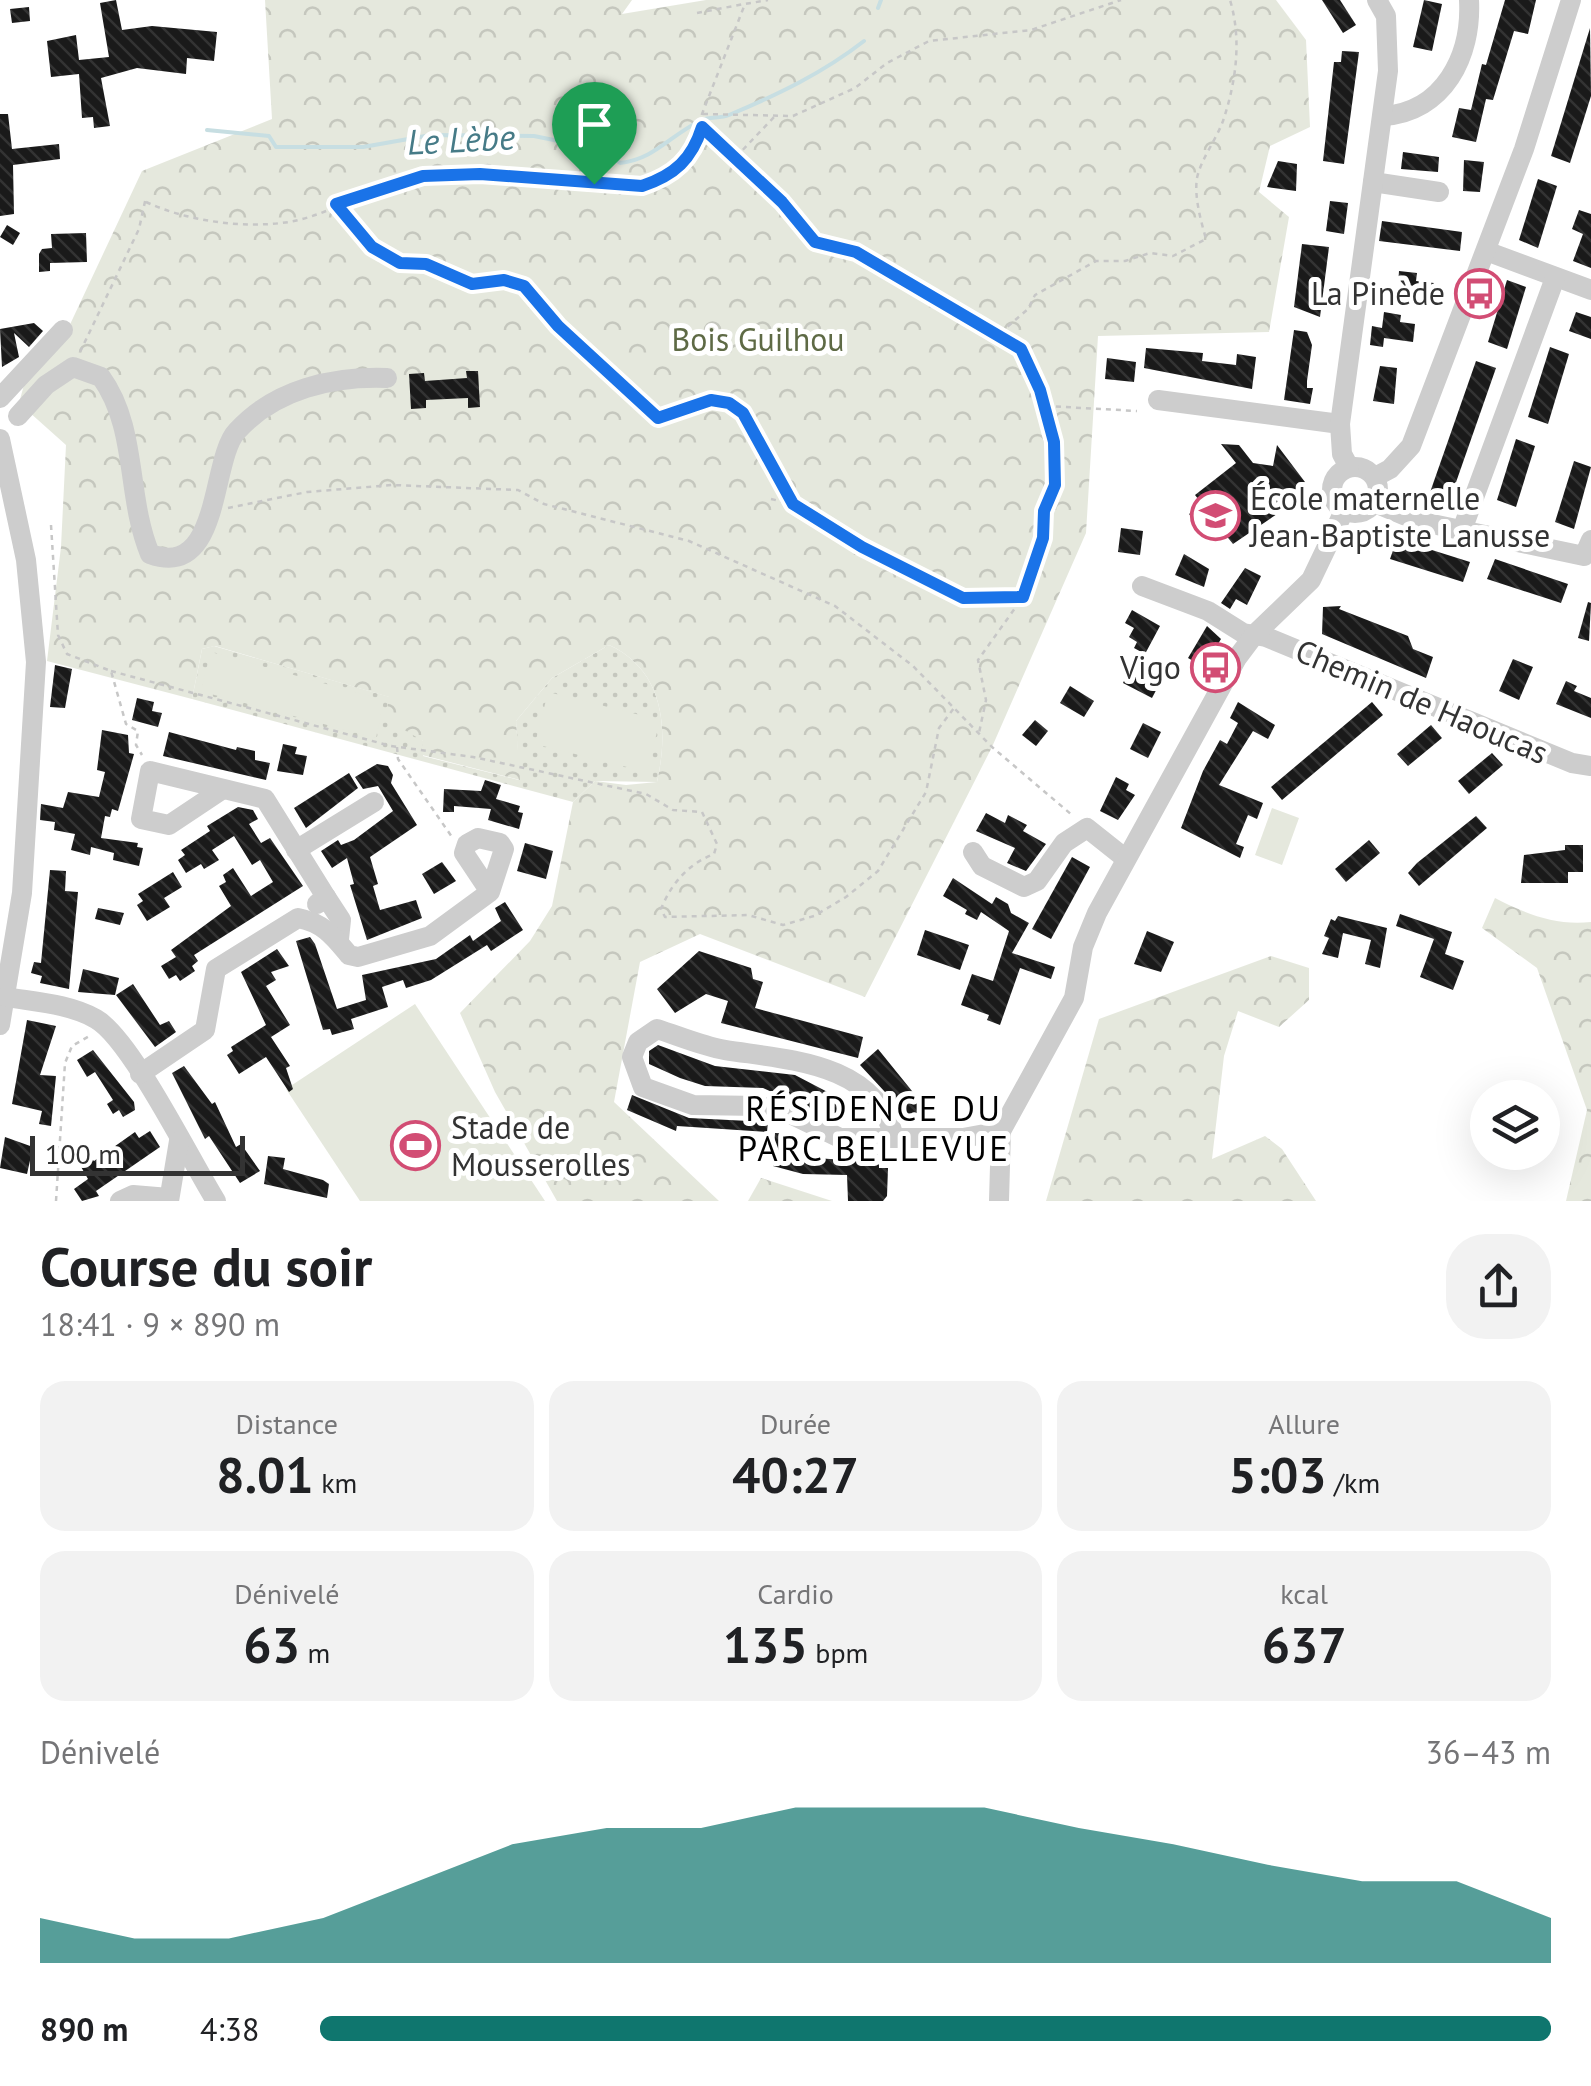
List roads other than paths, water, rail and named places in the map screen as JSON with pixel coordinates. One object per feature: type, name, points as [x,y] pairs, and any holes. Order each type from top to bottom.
[{"type":"street","points":[[1349,468],[1342,454],[1340,424],[1388,72],[1386,16],[1377,0]]},
{"type":"street","points":[[1382,116],[1408,114],[1460,68],[1470,27],[1469,0]]},
{"type":"street","points":[[1375,477],[1390,469],[1411,446],[1549,77],[1571,0]]},
{"type":"street","points":[[1374,182],[1439,192]]},
{"type":"street","points":[[1486,251],[1591,290]]},
{"type":"street","points":[[1462,530],[1556,278]]},
{"type":"street","points":[[0,398],[62,330]]},
{"type":"street","points":[[18,416],[46,385],[73,367],[101,376],[117,399],[137,524],[150,554],[166,560],[184,554],[212,512],[233,434],[260,411],[314,385],[345,376],[386,378]]},
{"type":"street","points":[[1158,400],[1340,424]]},
{"type":"street","points":[[0,439],[26,560],[36,662],[22,893],[0,1025]]},
{"type":"street","points":[[1349,468],[1362,468],[1375,477],[1379,487],[1375,503],[1362,512],[1344,511],[1332,491],[1336,477],[1349,468]]},
{"type":"street","points":[[1375,503],[1395,515],[1589,551]]},
{"type":"street","points":[[998,1201],[1001,1131],[1074,998],[1088,930],[1226,676],[1255,634],[1311,580],[1344,511]]},
{"type":"street","name":"Chemin de Haoucas","points":[[1142,586],[1208,610],[1243,633],[1255,634],[1572,763],[1591,766]]},
{"type":"street","points":[[223,789],[169,826],[141,819],[150,771],[265,799],[340,920],[339,939]]},
{"type":"street","points":[[296,850],[374,802]]},
{"type":"street","points":[[973,852],[982,866],[1024,886],[1037,881],[1064,843],[1087,828],[1126,858]]},
{"type":"street","points":[[298,918],[339,939],[349,955],[358,957],[430,936],[490,892],[504,849],[483,838],[464,848],[490,892]]},
{"type":"street","points":[[140,1074],[205,1030],[216,969],[326,897]]},
{"type":"street","points":[[6,996],[74,1010],[106,1026],[140,1074],[216,1201]]},
{"type":"street","points":[[894,1137],[888,1116],[852,1078],[786,1057],[721,1049],[657,1028],[638,1042],[632,1058],[644,1086],[693,1105],[760,1106],[784,1112],[840,1138],[964,1138],[1001,1131]]},
{"type":"street","points":[[964,1138],[1000,1165]]},
{"type":"street","points":[[120,1201],[132,1195],[169,1199],[179,1142]]},
{"type":"waterway","name":"Le Lèbe","points":[[878,8],[881,0]]},
{"type":"waterway","name":"Le Lèbe","points":[[207,130],[269,136],[276,147],[363,147],[431,135],[534,136],[603,150],[620,163],[653,152],[703,119],[729,115],[782,91],[864,41]]},
{"type":"place","name":"La Pinède","points":[[1480,293]]},
{"type":"place","name":"École maternelle Jean-Baptiste Lanusse","points":[[1215,516]]},
{"type":"place","name":"Vigo","points":[[1216,667]]},
{"type":"place","name":"Stade de Mousserolles","points":[[416,1145]]},
{"type":"district","name":"RÉSIDENCE DU PARC BELLEVUE","points":[[874,1128]]},
{"type":"park label","name":"Bois Guilhou","points":[[758,339]]}]
